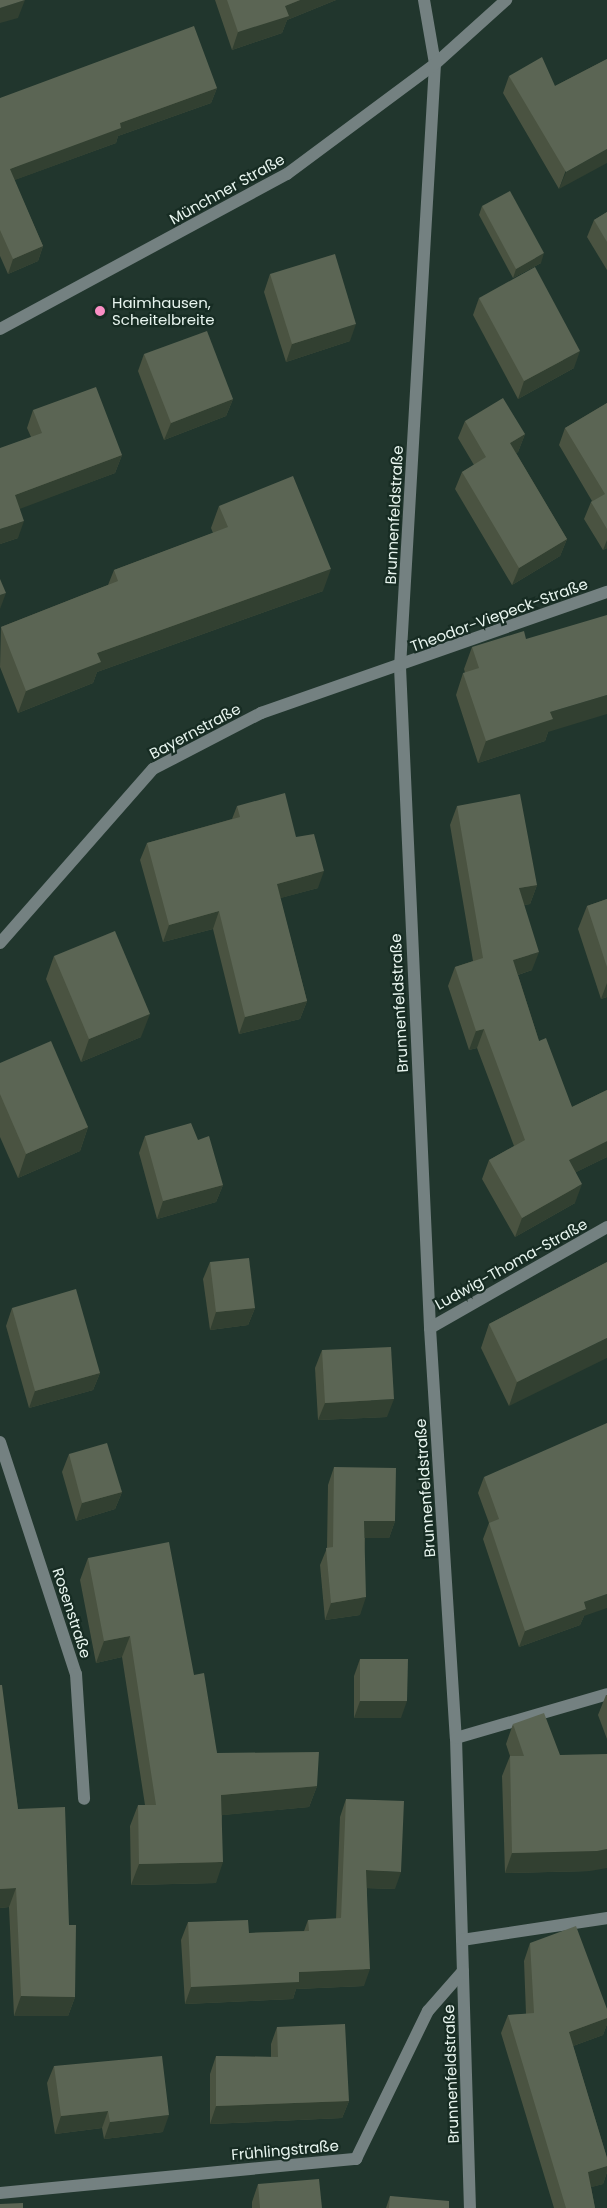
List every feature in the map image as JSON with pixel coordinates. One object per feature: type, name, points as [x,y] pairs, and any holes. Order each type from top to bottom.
[{"type":"street","name":"Brunnenfeldstraße","points":[[424,0],[435,64],[400,667],[430,1328],[456,1738],[470,2208]]},
{"type":"street","name":"Münchner Straße","points":[[0,329],[287,174],[435,64],[506,0]]},
{"type":"street","name":"Theodor-Viepeck-Straße","points":[[400,667],[607,592]]},
{"type":"street","name":"Bayernstraße","points":[[0,944],[153,769],[261,714],[400,667]]},
{"type":"street","name":"Ludwig-Thoma-Straße","points":[[430,1328],[607,1227]]},
{"type":"street","name":"Rosenstraße","points":[[0,1443],[76,1674],[84,1799]]},
{"type":"street","points":[[456,1738],[607,1694]]},
{"type":"street","points":[[462,1940],[607,1918]]},
{"type":"street","name":"Frühlingstraße","points":[[0,2193],[356,2159],[428,2011],[462,1971]]},
{"type":"building","points":[[0,0],[25,0],[0,8]]},
{"type":"building","points":[[227,0],[300,0],[285,6],[289,16],[238,32]]},
{"type":"building","points":[[194,26],[217,88],[120,123],[121,128],[10,169],[43,246],[13,259],[0,230],[0,98]]},
{"type":"building","points":[[542,57],[555,86],[607,59],[607,149],[566,172],[509,76]]},
{"type":"building","points":[[510,191],[544,253],[516,269],[482,206]]},
{"type":"building","points":[[607,212],[607,242],[594,220]]},
{"type":"building","points":[[335,254],[356,324],[292,344],[270,274]]},
{"type":"building","points":[[535,267],[580,351],[524,381],[479,298]]},
{"type":"building","points":[[207,331],[233,399],[171,423],[144,354]]},
{"type":"building","points":[[96,387],[122,455],[15,495],[24,521],[0,529],[0,448],[42,433],[33,410]]},
{"type":"building","points":[[503,398],[525,434],[510,443],[567,539],[519,568],[462,472],[486,457],[465,421]]},
{"type":"building","points":[[607,403],[607,529],[591,502],[605,494],[565,428]]},
{"type":"building","points":[[293,476],[331,569],[97,653],[101,662],[26,691],[1,627],[118,581],[114,570],[228,527],[219,506]]},
{"type":"building","points":[[0,579],[6,593],[0,595]]},
{"type":"building","points":[[607,615],[607,695],[550,712],[553,719],[486,741],[463,673],[479,668],[472,647],[524,631],[526,639]]},
{"type":"building","points":[[285,793],[296,837],[314,834],[324,871],[277,884],[307,1001],[245,1017],[219,911],[169,925],[147,843],[240,817],[237,806]]},
{"type":"building","points":[[520,794],[537,885],[519,888],[539,952],[513,960],[539,1041],[546,1038],[572,1107],[607,1090],[607,1141],[569,1160],[582,1184],[522,1218],[489,1160],[525,1140],[484,1029],[476,1031],[455,967],[483,958],[457,806]]},
{"type":"building","points":[[607,899],[607,967],[587,906]]},
{"type":"building","points":[[115,931],[150,1014],[89,1039],[54,956]]},
{"type":"building","points":[[51,1041],[88,1127],[26,1154],[0,1094],[0,1063]]},
{"type":"building","points":[[191,1123],[198,1140],[209,1136],[223,1185],[163,1201],[145,1136]]},
{"type":"building","points":[[249,1258],[255,1308],[216,1312],[210,1262]]},
{"type":"building","points":[[607,1262],[607,1338],[517,1382],[489,1324]]},
{"type":"building","points":[[76,1289],[100,1373],[35,1391],[12,1308]]},
{"type":"building","points":[[391,1347],[394,1399],[325,1403],[322,1350]]},
{"type":"building","points":[[607,1423],[607,1594],[584,1602],[586,1609],[525,1631],[489,1523],[499,1519],[484,1477]]},
{"type":"building","points":[[107,1443],[122,1492],[82,1503],[69,1454]]},
{"type":"building","points":[[334,1467],[396,1468],[395,1521],[364,1521],[366,1597],[331,1603],[326,1548],[333,1547]]},
{"type":"building","points":[[169,1542],[194,1675],[204,1673],[217,1753],[319,1752],[317,1786],[221,1795],[223,1862],[139,1864],[138,1805],[156,1805],[130,1636],[104,1641],[88,1558]]},
{"type":"building","points":[[360,1659],[408,1659],[407,1701],[360,1701]]},
{"type":"building","points":[[0,1685],[2,1685],[18,1809],[65,1807],[69,1925],[76,1925],[75,1997],[21,1996],[16,1888],[0,1889]]},
{"type":"building","points":[[544,1713],[560,1755],[607,1754],[607,1849],[512,1853],[510,1756],[524,1756],[513,1724]]},
{"type":"building","points":[[346,1799],[404,1801],[401,1872],[366,1870],[370,1969],[299,1972],[299,1982],[191,1987],[188,1922],[248,1920],[249,1933],[309,1931],[308,1920],[341,1918]]},
{"type":"building","points":[[576,1926],[607,2009],[607,2018],[569,2032],[607,2158],[607,2166],[588,2172],[595,2208],[566,2208],[508,2015],[534,2013],[530,1943]]},
{"type":"building","points":[[345,2024],[349,2101],[216,2106],[216,2056],[278,2057],[277,2027]]},
{"type":"building","points":[[162,2056],[169,2115],[110,2122],[108,2111],[61,2116],[54,2066]]},
{"type":"building","points":[[319,2179],[322,2208],[260,2208],[258,2184]]},
{"type":"building","points":[[390,2196],[449,2201],[449,2208],[389,2208]]},
{"type":"building","points":[[23,2203],[23,2208],[0,2208],[0,2204]]},
{"type":"place","name":"Haimhausen, Scheitelbreite","points":[[100,311]]}]
